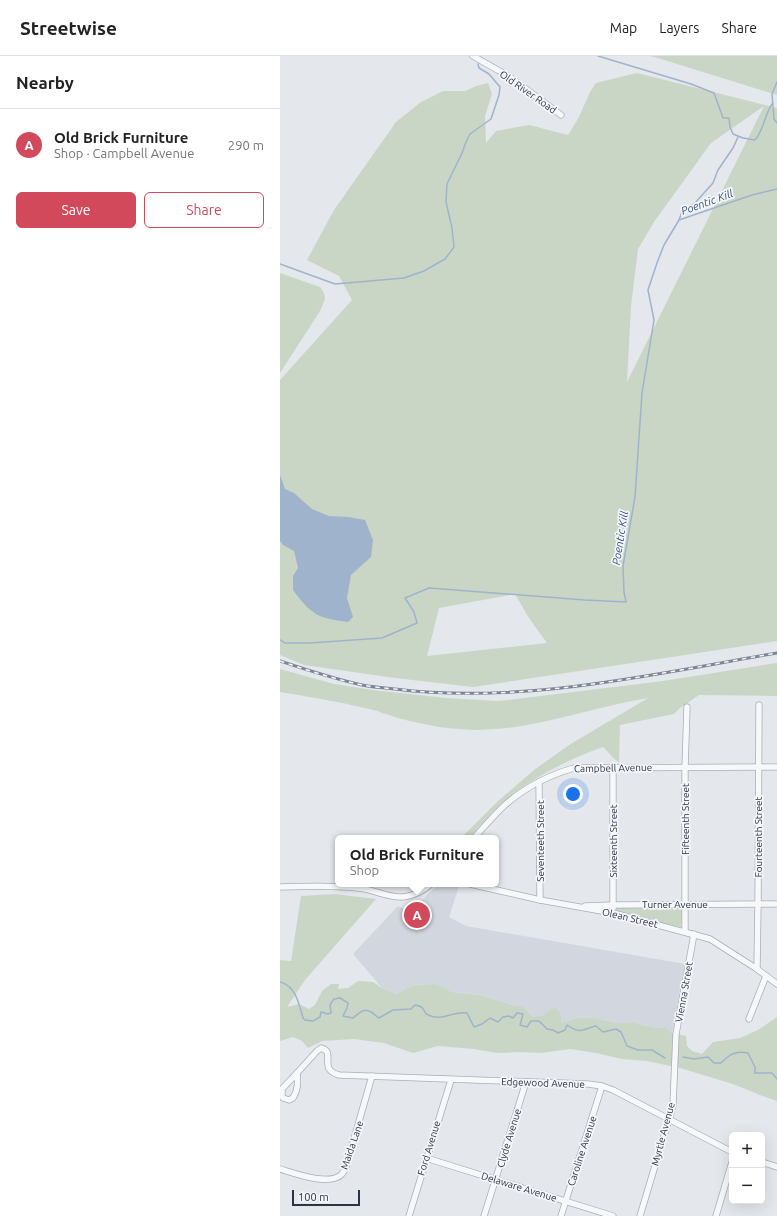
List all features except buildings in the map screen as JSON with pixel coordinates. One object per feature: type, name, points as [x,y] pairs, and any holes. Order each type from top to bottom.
[{"type":"street","name":"Old River Road","points":[[473,56],[510,77],[561,115]]},
{"type":"street","name":"Fourteenth Street","points":[[757,969],[759,705]]},
{"type":"street","name":"Fifteenth Street","points":[[685,932],[684,768],[687,707]]},
{"type":"street","name":"Campbell Avenue","points":[[477,835],[506,804],[517,796],[555,774],[574,768],[777,767]]},
{"type":"street","name":"Sixteenth Street","points":[[613,768],[613,914]]},
{"type":"street","name":"Seventeeth Street","points":[[539,782],[540,900]]},
{"type":"street","points":[[280,886],[335,886]]},
{"type":"street","points":[[350,887],[360,888],[393,897],[410,896],[427,887]]},
{"type":"street","name":"Olean Street","points":[[483,887],[613,914],[710,939],[757,969],[777,984]]},
{"type":"street","name":"Turner Avenue","points":[[573,906],[777,904]]},
{"type":"street","name":"Vienna Street","points":[[675,1050],[676,1034],[694,934]]},
{"type":"street","points":[[749,1019],[766,976]]},
{"type":"street","name":"Edgewood Avenue","points":[[297,1073],[321,1048],[325,1049],[327,1052],[328,1067],[330,1070],[339,1075],[588,1084],[602,1086],[613,1090],[729,1150]]},
{"type":"street","name":"Myrtle Avenue","points":[[640,1216],[670,1119],[675,1050]]},
{"type":"street","name":"Maida Lane","points":[[280,1169],[322,1179],[334,1178],[340,1175],[346,1167],[372,1076]]},
{"type":"street","name":"Ford Avenue","points":[[408,1216],[451,1080]]},
{"type":"street","name":"Clyde Avenue","points":[[484,1216],[526,1082]]},
{"type":"street","name":"Caroline Avenue","points":[[561,1216],[602,1086]]},
{"type":"street","name":"Delaware Avenue","points":[[426,1158],[613,1216]]},
{"type":"street","points":[[765,1163],[777,1167]]},
{"type":"street","points":[[716,1216],[730,1168]]},
{"type":"shaded area","points":[[436,887],[459,887],[449,917],[466,926],[685,964],[672,1033],[666,1027],[658,1028],[635,1023],[617,1023],[593,1018],[577,1018],[561,1023],[549,1010],[543,1015],[533,1017],[523,1006],[515,1006],[479,995],[452,992],[436,984],[418,985],[407,988],[396,994],[382,988],[353,954],[398,906],[410,912]]},
{"type":"green space","points":[[650,56],[777,56],[777,95],[661,59]]},
{"type":"green space","points":[[637,73],[777,108],[777,641],[473,687],[304,665],[280,655],[280,380],[352,300],[339,276],[307,260],[334,210],[396,122],[421,102],[443,91],[465,91],[488,83],[492,94],[485,116],[486,143],[496,131],[529,125],[568,135],[596,83]],"holes":[[[764,106],[627,382],[631,306],[638,249],[654,222],[711,143]],[[515,594],[529,618],[547,643],[427,656],[439,608]]]},
{"type":"green space","points":[[280,273],[320,287],[324,293],[325,299],[320,311],[280,373]]},
{"type":"green space","points":[[777,663],[777,696],[699,695],[674,714],[620,725],[619,762],[603,747],[577,757],[549,771],[511,795],[492,812],[472,835],[464,835],[498,801],[534,770],[569,745],[648,698],[522,726],[501,729],[458,729],[428,725],[358,706],[280,692],[280,669],[334,684],[373,690],[446,698],[499,701],[663,681]]},
{"type":"green space","points":[[335,894],[376,899],[305,980],[287,1007],[299,1004],[309,1009],[315,1005],[322,991],[331,984],[339,984],[338,989],[348,988],[358,981],[373,982],[396,994],[407,988],[418,985],[436,984],[452,992],[479,995],[515,1006],[523,1006],[533,1017],[543,1015],[549,1010],[556,1008],[561,1015],[561,1023],[577,1018],[593,1018],[617,1023],[635,1023],[658,1028],[666,1027],[672,1033],[686,1036],[687,1046],[692,1051],[702,1054],[713,1042],[740,1038],[758,1030],[777,1017],[777,1101],[733,1084],[680,1068],[647,1061],[622,1059],[570,1049],[541,1053],[497,1053],[474,1049],[438,1046],[413,1053],[384,1043],[354,1039],[322,1041],[308,1048],[302,1041],[293,1037],[280,1041],[280,960],[291,961],[301,896]]},
{"type":"green space","points":[[617,908],[681,908],[681,927],[618,914],[616,911]]},
{"type":"water","points":[[280,475],[285,489],[294,493],[312,509],[329,516],[365,520],[373,540],[371,557],[351,575],[347,598],[353,617],[348,622],[329,619],[316,614],[305,605],[293,590],[293,576],[298,568],[294,551],[283,545],[280,541]]},
{"type":"waterway","points":[[598,56],[691,84],[714,93],[723,118],[729,118],[730,127],[733,134],[743,138],[755,140],[772,104]]},
{"type":"waterway","points":[[280,264],[335,284],[404,278],[424,271],[445,259],[454,247],[452,228],[446,202],[447,184],[470,134],[491,119],[499,95],[500,87],[489,74],[479,68],[478,64]]},
{"type":"waterway","name":"Poentic Kill","points":[[777,82],[772,94],[774,119],[777,123]]},
{"type":"waterway","points":[[679,220],[683,209],[694,204],[713,183],[718,170],[733,148],[738,137]]},
{"type":"waterway","name":"Poentic Kill","points":[[280,640],[285,643],[310,643],[382,638],[417,623],[414,612],[405,598],[429,588],[626,602],[623,566],[635,497],[642,393],[654,320],[648,290],[657,263],[664,245],[679,220],[752,195],[777,189]]},
{"type":"waterway","points":[[280,982],[290,987],[293,991],[305,1020],[313,1021],[320,1017],[321,1012],[328,1014],[331,1013],[330,1005],[334,999],[340,998],[348,1003],[343,1016],[353,1018],[366,1010],[379,1018],[393,1010],[411,1009],[415,1005],[421,1007],[426,1014],[437,1017],[457,1013],[467,1013],[474,1027],[482,1024],[490,1018],[498,1022],[503,1017],[509,1016],[513,1018],[517,1013],[523,1014],[520,1025],[527,1027],[531,1021],[539,1021],[547,1029],[558,1033],[565,1030],[567,1025],[579,1031],[596,1026],[603,1032],[616,1029],[621,1032],[627,1046],[638,1050],[652,1050],[665,1058]]},
{"type":"waterway","points":[[683,1057],[694,1059],[708,1057],[714,1063],[721,1063],[733,1054],[739,1052],[748,1053],[755,1067],[755,1073],[772,1073],[777,1079]]},
{"type":"railway","points":[[280,661],[352,683],[370,686],[443,693],[490,693],[587,685],[777,653]]},
{"type":"place","name":"Old Brick Furniture","points":[[417,915]]}]
